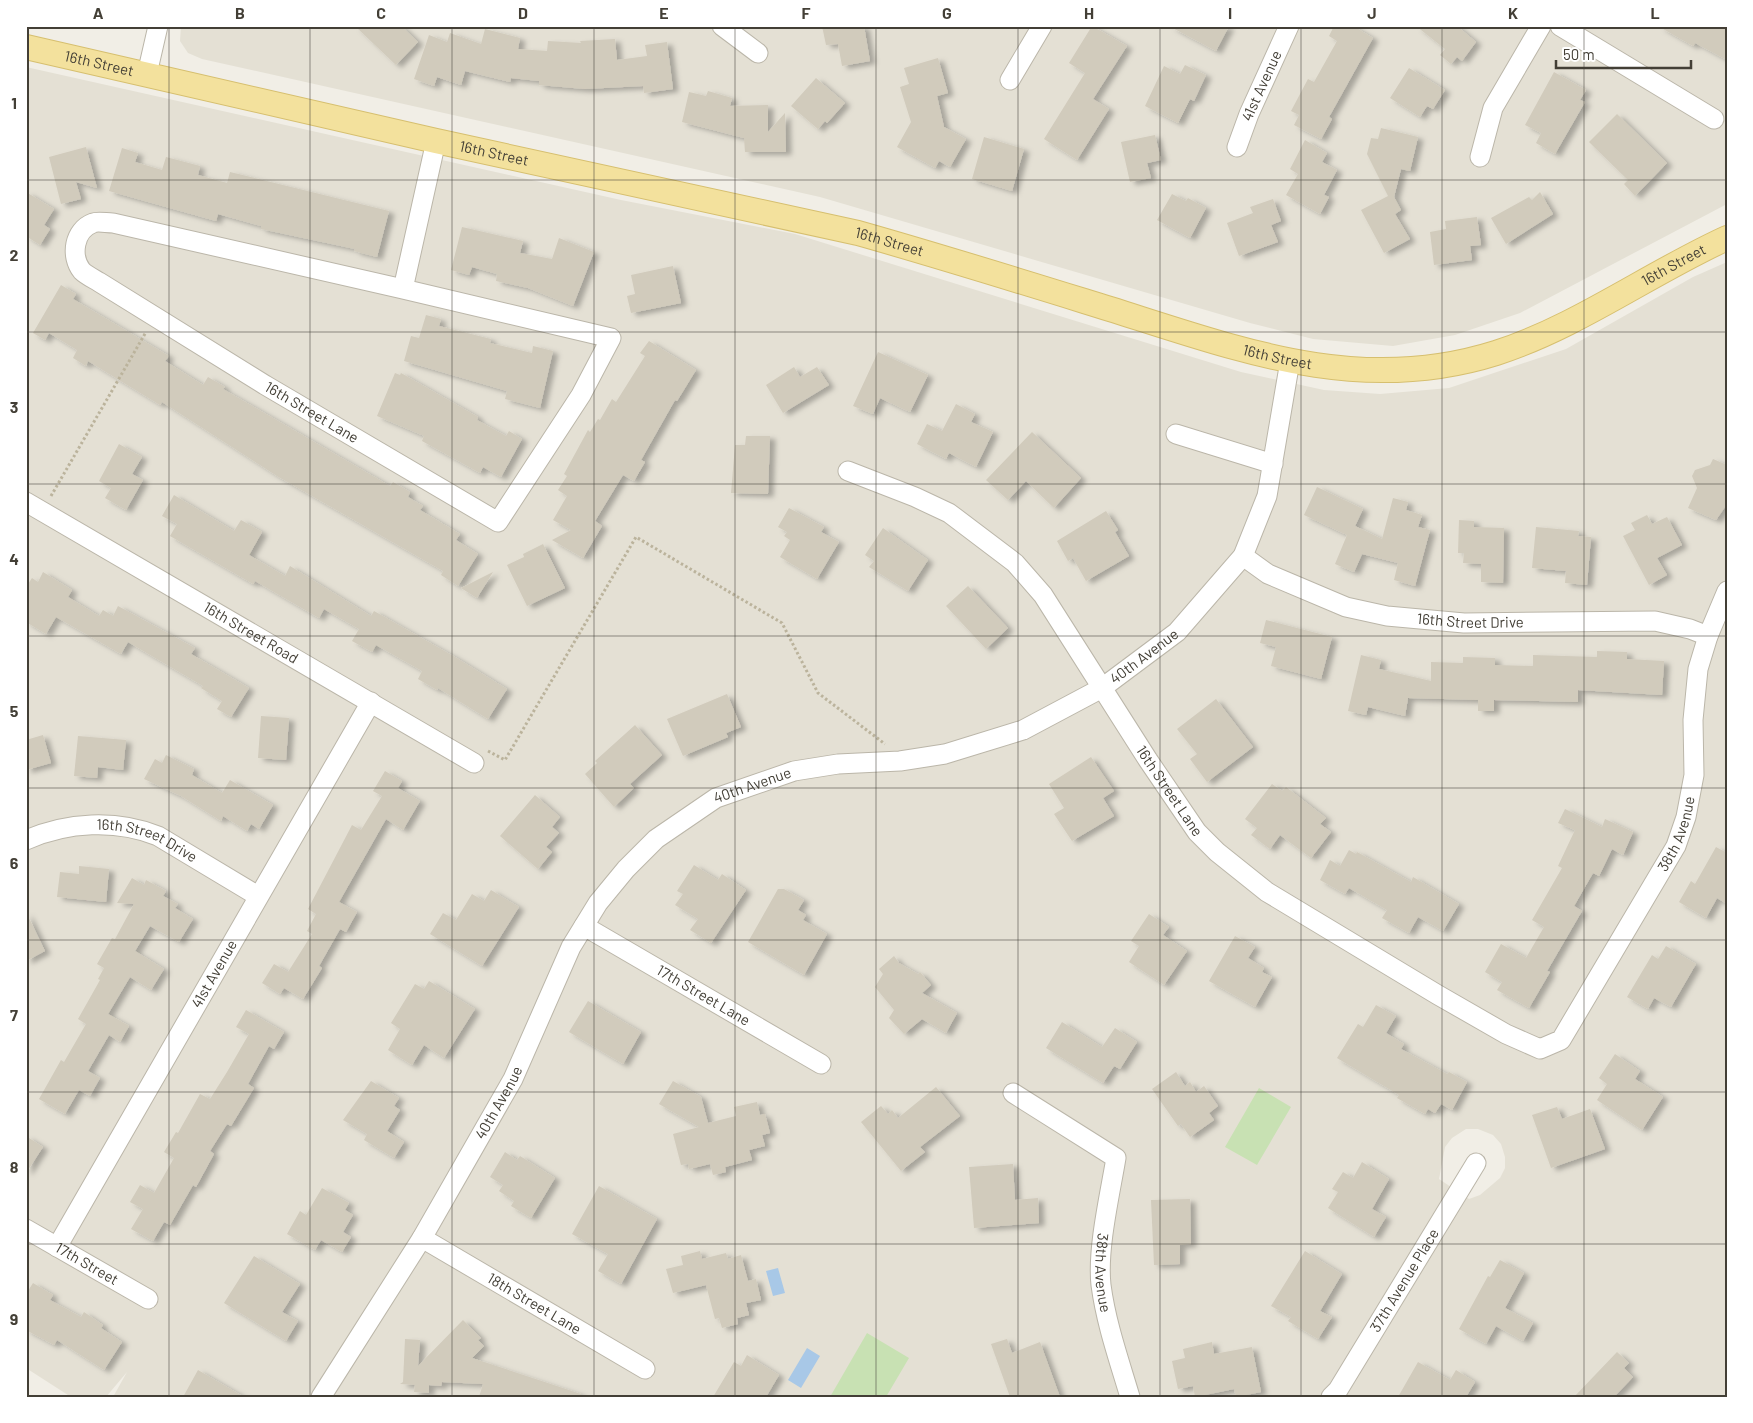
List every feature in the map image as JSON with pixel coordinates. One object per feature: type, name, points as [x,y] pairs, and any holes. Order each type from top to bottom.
[{"type":"main road","name":"16th Street","points":[[26,47],[436,141],[858,234],[924,252],[1223,345],[1328,368],[1372,371],[1413,370],[1454,364],[1496,353],[1538,337],[1695,252],[1727,238]]},
{"type":"street","points":[[147,74],[158,26]]},
{"type":"street","points":[[722,26],[758,53]]},
{"type":"street","points":[[1010,80],[1042,26]]},
{"type":"street","name":"41st Avenue","points":[[1237,147],[1253,105],[1289,26]]},
{"type":"street","points":[[1480,156],[1493,108],[1541,26]]},
{"type":"street","points":[[1560,26],[1714,119]]},
{"type":"street","points":[[403,289],[436,141]]},
{"type":"street","name":"16th Street Lane","points":[[94,222],[112,223],[403,289],[611,338],[581,395],[498,522],[265,385],[82,271],[77,260],[75,248],[78,236],[83,228],[94,222]]},
{"type":"street","name":"40th Avenue","points":[[321,1397],[422,1238],[512,1079],[571,947],[604,896],[656,839],[716,798],[794,771],[838,764],[900,762],[945,754],[1023,730],[1102,688],[1177,632],[1244,556],[1267,496],[1290,361]]},
{"type":"street","points":[[1176,434],[1273,464]]},
{"type":"street","name":"16th Street Lane","points":[[848,471],[915,497],[949,513],[1015,563],[1043,595],[1186,816],[1217,852],[1267,892],[1438,995],[1514,1038],[1540,1049],[1548,1045]]},
{"type":"street","name":"16th Street Road","points":[[32,509],[371,702],[474,763]]},
{"type":"street","name":"16th Street Drive","points":[[1244,556],[1268,574],[1346,607],[1387,616],[1464,622],[1655,621],[1708,636]]},
{"type":"street","name":"38th Avenue","points":[[1548,1045],[1561,1040],[1676,846],[1686,817],[1694,775],[1693,720],[1698,669],[1708,636],[1727,591]]},
{"type":"street","name":"41st Avenue","points":[[57,1247],[371,702]]},
{"type":"street","name":"16th Street Drive","points":[[26,840],[42,833],[69,826],[101,824],[146,831],[158,836],[258,896]]},
{"type":"street","name":"17th Street Lane","points":[[584,926],[821,1064]]},
{"type":"street","name":"38th Avenue","points":[[1012,1093],[1116,1158],[1103,1232],[1101,1283],[1112,1336],[1130,1397]]},
{"type":"street","name":"37th Avenue Place","points":[[1331,1397],[1338,1390],[1476,1163]]},
{"type":"street","name":"17th Street","points":[[26,1229],[148,1299]]},
{"type":"street","name":"18th Street Lane","points":[[422,1238],[645,1369]]},
{"type":"path","points":[[32,509],[155,317]]},
{"type":"path","points":[[474,763],[483,749],[505,760],[636,537],[782,623],[818,693],[888,746],[900,762]]},
{"type":"shaded area","points":[[181,26],[1727,26],[1727,204],[1520,313],[1455,335],[1393,346],[1313,339],[1250,323],[820,197],[202,59],[188,53],[180,41]]},
{"type":"shaded area","points":[[26,67],[621,200],[795,234],[1241,372],[1324,390],[1380,394],[1449,388],[1566,349],[1693,277],[1727,262],[1727,1397],[113,1397],[127,1372],[106,1397],[71,1397],[26,1368]],"holes":[[[1466,1129],[1478,1129],[1493,1135],[1501,1144],[1505,1157],[1505,1168],[1500,1178],[1480,1195],[1469,1199],[1439,1179],[1445,1147],[1452,1138]]]},
{"type":"green space","points":[[1259,1088],[1291,1107],[1257,1165],[1225,1147]]},
{"type":"green space","points":[[867,1333],[909,1358],[886,1397],[830,1397]]},
{"type":"water","points":[[778,1268],[785,1293],[773,1296],[766,1271]]},
{"type":"water","points":[[807,1348],[820,1356],[801,1388],[788,1380]]},
{"type":"building","points":[[355,26],[401,26],[418,42],[396,65]]},
{"type":"building","points":[[822,26],[864,26],[870,61],[842,66],[838,44],[826,45]]},
{"type":"building","points":[[1092,26],[1127,46],[1093,99],[1109,109],[1077,160],[1044,139],[1085,73],[1069,63]]},
{"type":"building","points":[[1169,26],[1229,26],[1216,51]]},
{"type":"building","points":[[1334,26],[1353,26],[1373,38],[1329,117],[1332,119],[1321,139],[1294,125],[1299,115],[1291,111],[1308,79],[1314,82],[1337,41],[1329,36]]},
{"type":"building","points":[[1416,26],[1457,26],[1476,42],[1462,61],[1457,57],[1451,64],[1440,55],[1445,49]]},
{"type":"building","points":[[1658,26],[1727,26],[1727,60],[1695,43],[1693,46]]},
{"type":"building","points":[[485,29],[520,38],[518,49],[547,51],[548,41],[581,43],[580,41],[615,39],[617,60],[647,56],[645,45],[667,42],[673,89],[644,93],[643,86],[585,89],[539,85],[539,81],[511,78],[510,82],[465,71],[461,85],[437,77],[434,86],[414,79],[429,35],[447,42],[450,33],[481,44]]},
{"type":"building","points":[[938,58],[948,93],[937,96],[944,127],[966,139],[950,167],[939,161],[935,168],[897,147],[911,122],[900,87],[909,84],[904,68]]},
{"type":"building","points":[[1185,65],[1206,75],[1194,101],[1190,99],[1178,123],[1145,106],[1164,66],[1180,74]]},
{"type":"building","points":[[1409,68],[1445,90],[1433,109],[1427,106],[1420,117],[1390,98]]},
{"type":"building","points":[[1554,72],[1586,90],[1580,100],[1585,102],[1555,154],[1536,143],[1541,133],[1525,125]]},
{"type":"building","points":[[816,78],[845,103],[827,123],[825,121],[818,129],[791,106]]},
{"type":"building","points":[[708,91],[732,98],[730,106],[768,105],[768,132],[785,113],[786,152],[745,152],[744,138],[682,122],[689,92],[706,96]]},
{"type":"building","points":[[1617,114],[1667,163],[1635,196],[1624,184],[1628,180],[1589,142]]},
{"type":"building","points":[[1381,128],[1418,137],[1410,171],[1401,169],[1394,197],[1401,210],[1395,214],[1410,239],[1384,253],[1361,210],[1388,196],[1367,154],[1371,138],[1378,139]]},
{"type":"building","points":[[1155,135],[1161,160],[1147,163],[1151,178],[1130,182],[1121,142]]},
{"type":"building","points":[[984,137],[1024,149],[1012,191],[972,179]]},
{"type":"building","points":[[1305,140],[1327,153],[1322,162],[1337,170],[1324,195],[1329,197],[1320,214],[1286,195],[1298,174],[1290,169]]},
{"type":"building","points":[[86,147],[97,188],[76,182],[81,199],[61,204],[49,157]]},
{"type":"building","points":[[122,148],[138,153],[135,162],[162,170],[166,157],[200,166],[198,175],[227,183],[230,172],[389,211],[377,257],[354,251],[355,249],[261,229],[261,226],[218,214],[216,221],[109,191]]},
{"type":"building","points":[[26,192],[54,209],[44,225],[50,229],[40,245],[26,236]]},
{"type":"building","points":[[1540,192],[1553,214],[1506,244],[1491,218],[1529,197],[1532,200]]},
{"type":"building","points":[[1172,194],[1186,201],[1188,198],[1206,208],[1190,238],[1157,220]]},
{"type":"building","points":[[1273,199],[1281,221],[1271,225],[1278,242],[1239,256],[1227,223],[1253,213],[1250,207]]},
{"type":"building","points":[[1477,217],[1481,245],[1470,246],[1472,260],[1434,265],[1430,232],[1446,229],[1445,221]]},
{"type":"building","points":[[462,227],[523,241],[520,253],[552,259],[559,238],[594,252],[573,306],[528,288],[496,281],[497,274],[472,267],[469,275],[451,270]]},
{"type":"building","points":[[673,266],[681,303],[631,313],[627,296],[635,294],[631,275]]},
{"type":"building","points":[[61,285],[76,294],[73,299],[169,356],[165,361],[203,385],[208,377],[225,387],[223,389],[390,486],[393,482],[410,492],[408,497],[423,506],[420,510],[460,534],[456,540],[478,554],[458,586],[441,575],[443,571],[277,476],[162,402],[160,405],[88,361],[86,366],[73,358],[77,350],[49,333],[45,340],[33,333]]},
{"type":"building","points":[[426,315],[441,319],[439,326],[491,339],[490,343],[532,353],[533,346],[553,351],[540,408],[505,399],[507,391],[404,361],[411,336],[419,338]]},
{"type":"building","points":[[649,341],[696,370],[677,401],[675,400],[641,460],[645,462],[634,481],[623,475],[595,521],[602,526],[583,558],[552,540],[571,530],[553,520],[567,496],[558,490],[567,476],[564,474],[588,430],[590,432],[598,419],[600,420],[612,399],[616,402],[645,356],[640,353]]},
{"type":"building","points":[[878,352],[928,375],[910,412],[880,398],[873,414],[853,406]]},
{"type":"building","points":[[794,367],[800,377],[817,367],[829,385],[783,413],[766,385]]},
{"type":"building","points":[[395,373],[400,375],[401,373],[478,417],[477,420],[506,436],[509,431],[522,439],[501,477],[483,467],[480,473],[422,441],[424,436],[377,416]]},
{"type":"building","points":[[956,404],[975,414],[971,422],[993,432],[976,467],[949,453],[946,459],[917,444],[927,424],[942,431]]},
{"type":"building","points":[[1032,432],[1081,478],[1054,508],[1026,481],[1008,500],[986,480]]},
{"type":"building","points":[[746,436],[770,436],[768,494],[731,493],[735,445],[745,445]]},
{"type":"building","points":[[119,444],[142,457],[132,474],[143,480],[126,510],[105,498],[111,488],[99,481]]},
{"type":"building","points":[[1713,459],[1727,465],[1727,504],[1716,520],[1688,508],[1697,488],[1692,476],[1695,470],[1710,465]]},
{"type":"building","points":[[1317,487],[1363,509],[1355,526],[1382,539],[1393,498],[1408,502],[1406,510],[1422,515],[1418,527],[1430,530],[1415,586],[1394,580],[1398,563],[1362,554],[1354,572],[1335,564],[1347,535],[1304,515]]},
{"type":"building","points":[[174,495],[234,531],[241,520],[262,532],[249,555],[285,576],[290,566],[371,616],[374,611],[507,689],[488,719],[438,688],[437,690],[418,679],[422,671],[376,645],[372,652],[352,641],[359,629],[324,609],[319,618],[255,581],[253,584],[170,536],[177,524],[162,516]]},
{"type":"building","points":[[789,508],[824,527],[821,532],[839,542],[817,579],[780,557],[790,540],[784,536],[787,532],[778,527]]},
{"type":"building","points":[[1106,511],[1118,530],[1115,532],[1129,556],[1086,581],[1073,558],[1068,561],[1057,541]]},
{"type":"building","points":[[1647,515],[1652,524],[1667,517],[1682,545],[1657,558],[1667,575],[1649,585],[1623,536],[1635,530],[1631,523]]},
{"type":"building","points":[[1459,520],[1474,521],[1474,527],[1504,528],[1503,583],[1481,582],[1481,564],[1463,563],[1464,553],[1458,553]]},
{"type":"building","points":[[1536,527],[1579,531],[1578,536],[1591,537],[1587,585],[1565,583],[1566,571],[1532,568]]},
{"type":"building","points":[[883,528],[928,560],[908,591],[869,567],[874,561],[865,555]]},
{"type":"building","points":[[543,544],[565,588],[527,606],[507,565],[524,557],[523,554]]},
{"type":"building","points":[[43,572],[72,590],[68,597],[99,616],[103,610],[113,616],[118,606],[195,648],[191,654],[249,688],[231,717],[217,709],[222,701],[201,688],[203,686],[128,642],[121,654],[56,617],[46,634],[26,622],[26,587],[32,578],[38,582]]},
{"type":"building","points":[[493,572],[477,598],[461,588]]},
{"type":"building","points":[[968,586],[1008,628],[986,649],[946,606]]},
{"type":"building","points":[[1266,620],[1332,637],[1321,679],[1271,666],[1276,647],[1260,643]]},
{"type":"building","points":[[1597,651],[1627,652],[1627,659],[1664,661],[1662,695],[1578,690],[1578,702],[1494,700],[1494,711],[1478,711],[1478,700],[1408,698],[1405,716],[1368,707],[1366,715],[1348,711],[1361,655],[1381,660],[1379,669],[1431,681],[1431,662],[1463,663],[1463,657],[1495,658],[1495,665],[1533,666],[1533,655],[1597,657]]},
{"type":"building","points":[[727,694],[741,727],[726,733],[728,737],[683,756],[667,719]]},
{"type":"building","points":[[1216,699],[1253,747],[1207,782],[1190,759],[1197,754],[1177,729]]},
{"type":"building","points":[[261,716],[289,718],[286,760],[258,758]]},
{"type":"building","points":[[635,725],[662,755],[630,784],[634,788],[614,807],[585,774],[597,763],[595,761]]},
{"type":"building","points":[[43,735],[51,763],[26,770],[26,740]]},
{"type":"building","points":[[78,736],[126,740],[123,770],[98,767],[97,778],[74,776]]},
{"type":"building","points":[[166,755],[194,769],[192,775],[222,793],[230,780],[273,805],[259,829],[251,824],[247,831],[223,816],[221,821],[181,796],[144,779],[155,759],[162,763]]},
{"type":"building","points":[[1091,757],[1114,791],[1103,798],[1114,816],[1072,841],[1054,814],[1064,808],[1049,784]]},
{"type":"building","points":[[385,771],[402,781],[398,788],[420,801],[403,830],[386,819],[339,902],[357,912],[346,932],[340,929],[319,966],[322,968],[303,999],[284,988],[280,994],[262,983],[274,964],[288,972],[312,934],[307,931],[316,914],[308,909],[352,825],[361,830],[382,796],[373,791]]},
{"type":"building","points":[[1272,784],[1282,791],[1286,787],[1326,818],[1320,824],[1331,832],[1311,858],[1280,835],[1270,849],[1251,835],[1257,828],[1245,819]]},
{"type":"building","points":[[535,795],[560,817],[552,827],[559,833],[546,847],[552,852],[538,869],[500,836]]},
{"type":"building","points":[[1565,809],[1602,827],[1605,819],[1633,832],[1623,855],[1612,849],[1599,876],[1593,873],[1574,906],[1582,911],[1547,971],[1550,972],[1529,1008],[1497,990],[1502,982],[1485,972],[1501,944],[1526,958],[1544,927],[1532,920],[1562,868],[1558,866],[1575,830],[1558,823]]},
{"type":"building","points":[[1716,847],[1727,853],[1727,904],[1717,898],[1706,918],[1679,902],[1691,881],[1695,884]]},
{"type":"building","points":[[1349,850],[1356,854],[1357,852],[1411,882],[1413,877],[1459,904],[1443,931],[1418,917],[1409,933],[1382,918],[1387,910],[1349,888],[1345,894],[1320,880],[1330,860],[1340,866]]},
{"type":"building","points":[[694,865],[718,880],[722,874],[746,890],[711,943],[690,930],[698,919],[675,905],[683,894],[677,891]]},
{"type":"building","points":[[79,866],[109,869],[106,902],[57,897],[60,872],[79,874]]},
{"type":"building","points":[[132,878],[144,885],[146,880],[166,891],[163,896],[178,904],[175,908],[193,919],[179,942],[150,926],[135,951],[164,969],[151,990],[130,977],[108,1014],[129,1026],[120,1042],[109,1035],[88,1071],[100,1078],[90,1096],[79,1090],[65,1114],[39,1099],[61,1060],[64,1062],[86,1024],[78,1019],[100,980],[98,979],[104,968],[97,964],[112,938],[115,939],[134,904],[117,903]]},
{"type":"building","points":[[778,889],[784,889],[804,900],[798,910],[806,915],[803,920],[827,934],[804,975],[748,942]]},
{"type":"building","points":[[491,890],[519,907],[482,966],[430,934],[443,913],[456,920],[472,894],[484,901]]},
{"type":"building","points":[[26,912],[45,951],[26,961]]},
{"type":"building","points":[[1149,914],[1169,927],[1163,935],[1187,951],[1164,985],[1129,962],[1139,946],[1131,941]]},
{"type":"building","points":[[1235,936],[1255,947],[1248,958],[1264,968],[1262,972],[1272,977],[1255,1007],[1209,981]]},
{"type":"building","points":[[1666,946],[1696,964],[1671,1007],[1654,998],[1648,1009],[1627,997],[1652,955],[1658,959]]},
{"type":"building","points":[[894,956],[899,963],[918,974],[920,972],[931,985],[922,993],[957,1013],[946,1033],[922,1019],[904,1034],[889,1018],[894,1010],[875,987],[883,974],[879,969]]},
{"type":"building","points":[[429,981],[475,1009],[444,1058],[424,1045],[412,1065],[388,1050],[400,1029],[391,1023],[415,984],[424,989]]},
{"type":"building","points":[[588,1001],[641,1032],[623,1064],[569,1032]]},
{"type":"building","points":[[1376,1005],[1396,1016],[1386,1033],[1404,1044],[1401,1049],[1447,1074],[1449,1072],[1467,1082],[1452,1110],[1441,1104],[1435,1113],[1428,1109],[1425,1114],[1397,1098],[1399,1095],[1337,1058],[1358,1024],[1363,1027]]},
{"type":"building","points":[[246,1010],[284,1032],[274,1049],[269,1046],[248,1084],[254,1088],[231,1126],[227,1124],[210,1151],[214,1154],[196,1187],[193,1185],[170,1225],[164,1222],[153,1241],[131,1229],[143,1209],[130,1202],[140,1185],[154,1193],[174,1158],[164,1152],[176,1132],[178,1133],[200,1094],[210,1099],[249,1034],[236,1027]]},
{"type":"building","points":[[1062,1022],[1102,1047],[1115,1028],[1137,1042],[1120,1069],[1114,1066],[1103,1083],[1046,1048]]},
{"type":"building","points":[[1615,1054],[1640,1071],[1635,1079],[1663,1097],[1642,1130],[1597,1100],[1607,1084],[1599,1078]]},
{"type":"building","points":[[1176,1072],[1185,1086],[1190,1082],[1196,1092],[1204,1086],[1218,1106],[1209,1113],[1214,1120],[1190,1137],[1181,1124],[1178,1126],[1152,1089]]},
{"type":"building","points":[[371,1081],[399,1098],[394,1106],[400,1110],[387,1131],[404,1142],[394,1158],[364,1140],[367,1134],[343,1120]]},
{"type":"building","points":[[673,1081],[701,1097],[708,1123],[736,1116],[734,1107],[757,1102],[760,1115],[765,1114],[770,1133],[762,1135],[765,1146],[749,1150],[752,1160],[725,1167],[726,1172],[713,1175],[710,1164],[689,1169],[688,1164],[681,1165],[673,1134],[699,1127],[659,1104]]},
{"type":"building","points":[[936,1087],[960,1116],[920,1147],[925,1152],[901,1171],[861,1122],[881,1106],[888,1114],[892,1110],[898,1118]]},
{"type":"building","points":[[1557,1107],[1562,1119],[1590,1109],[1605,1149],[1551,1168],[1532,1115]]},
{"type":"building","points":[[26,1136],[43,1147],[26,1173]]},
{"type":"building","points":[[505,1152],[517,1160],[520,1156],[555,1178],[531,1218],[511,1206],[514,1201],[499,1191],[503,1185],[490,1177]]},
{"type":"building","points":[[1362,1162],[1389,1179],[1372,1209],[1386,1217],[1374,1237],[1328,1208],[1338,1192],[1332,1189],[1343,1172],[1353,1178]]},
{"type":"building","points":[[1013,1164],[1015,1200],[1038,1198],[1039,1223],[974,1228],[969,1167]]},
{"type":"building","points":[[599,1186],[657,1219],[621,1284],[598,1271],[608,1254],[572,1234]]},
{"type":"building","points":[[322,1188],[349,1203],[345,1210],[353,1215],[343,1232],[351,1237],[342,1252],[321,1240],[315,1250],[287,1234],[300,1211],[306,1215]]},
{"type":"building","points":[[1190,1199],[1191,1244],[1180,1245],[1180,1264],[1154,1265],[1151,1200]]},
{"type":"building","points":[[700,1251],[702,1259],[726,1253],[728,1259],[741,1255],[748,1281],[756,1279],[761,1300],[746,1303],[749,1315],[737,1318],[738,1324],[722,1328],[719,1318],[715,1319],[706,1285],[673,1293],[666,1269],[683,1265],[681,1256]]},
{"type":"building","points":[[1305,1251],[1342,1274],[1320,1311],[1332,1317],[1318,1339],[1288,1321],[1291,1317],[1271,1306]]},
{"type":"building","points":[[254,1256],[300,1284],[282,1312],[298,1321],[286,1341],[224,1303]]},
{"type":"building","points":[[1500,1260],[1524,1273],[1505,1308],[1533,1323],[1523,1341],[1496,1326],[1486,1344],[1459,1329],[1488,1276],[1490,1277]]},
{"type":"building","points":[[33,1283],[53,1295],[50,1300],[81,1317],[84,1312],[103,1325],[101,1328],[122,1342],[104,1370],[57,1340],[54,1345],[26,1330],[26,1294]]},
{"type":"building","points":[[463,1320],[481,1338],[478,1340],[484,1346],[472,1358],[581,1394],[581,1397],[479,1397],[483,1384],[442,1382],[441,1386],[429,1385],[429,1393],[414,1392],[415,1385],[400,1384],[403,1382],[405,1339],[420,1340],[418,1366]]},
{"type":"building","points":[[1007,1339],[1012,1353],[1040,1342],[1060,1397],[1010,1397],[991,1344]]},
{"type":"building","points":[[1212,1342],[1214,1354],[1252,1347],[1261,1392],[1236,1397],[1234,1389],[1195,1397],[1193,1386],[1178,1389],[1172,1361],[1185,1358],[1183,1349]]},
{"type":"building","points":[[1617,1352],[1629,1363],[1624,1368],[1633,1377],[1614,1397],[1574,1397]]},
{"type":"building","points":[[747,1355],[779,1375],[766,1397],[713,1397],[734,1362],[741,1366]]},
{"type":"building","points":[[1418,1362],[1450,1380],[1456,1370],[1475,1382],[1466,1397],[1398,1397]]},
{"type":"building","points":[[198,1370],[244,1397],[183,1397]]}]
